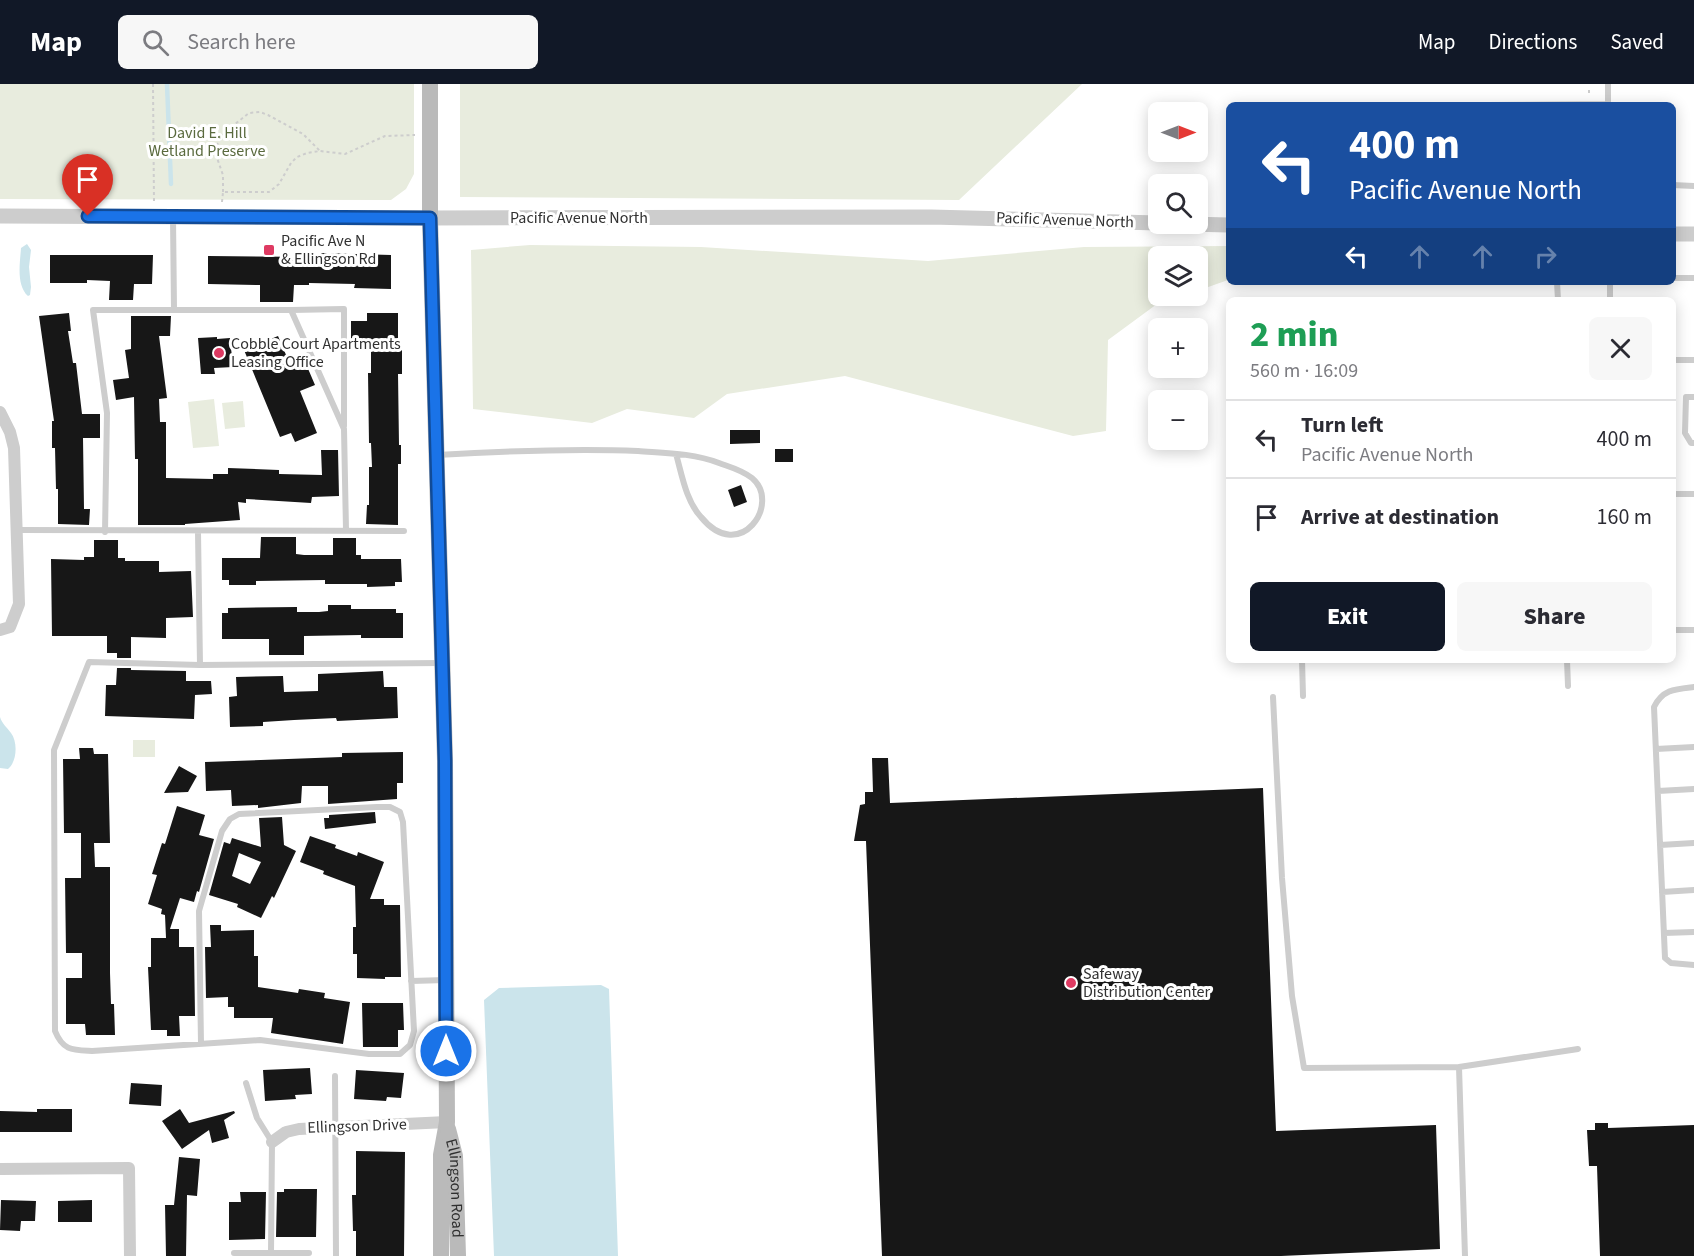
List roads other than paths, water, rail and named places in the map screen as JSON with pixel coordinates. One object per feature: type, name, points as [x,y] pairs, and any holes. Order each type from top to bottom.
[{"type":"main road","name":"Ellingson Road","points":[[430,84],[430,218],[446,773],[447,1122],[441,1155],[441,1256]]},
{"type":"main road","name":"Ellingson Road","points":[[447,1122],[454,1156],[458,1256]]},
{"type":"street","name":"Pacific Avenue North","points":[[0,216],[430,218],[931,216],[1148,223]]},
{"type":"street","points":[[1208,224],[1226,225]]},
{"type":"street","points":[[1676,234],[1694,234]]},
{"type":"street","points":[[0,412],[10,432],[14,448],[19,604],[5,628]]},
{"type":"street","name":"Ellingson Drive","points":[[272,1142],[286,1132],[299,1129],[447,1122]]},
{"type":"street","points":[[0,1169],[129,1168],[130,1256]]},
{"type":"lane","points":[[1608,84],[1608,102]]},
{"type":"lane","points":[[1676,185],[1694,186]]},
{"type":"lane","points":[[173,217],[174,309]]},
{"type":"lane","points":[[1676,278],[1694,278]]},
{"type":"lane","points":[[105,532],[107,413],[93,310],[174,309],[344,309],[346,530]]},
{"type":"lane","points":[[291,310],[344,429]]},
{"type":"lane","points":[[1676,360],[1694,360]]},
{"type":"lane","points":[[1694,397],[1686,397],[1685,433],[1691,443],[1694,443]]},
{"type":"lane","points":[[437,455],[527,450],[621,450],[676,454],[708,459],[740,471],[753,479],[759,489],[762,503],[759,515],[752,527],[740,534],[726,535],[712,529],[699,516],[690,500],[676,454]]},
{"type":"lane","points":[[1676,494],[1694,494]]},
{"type":"lane","points":[[17,531],[404,531]]},
{"type":"lane","points":[[198,532],[200,664]]},
{"type":"lane","points":[[1676,630],[1694,630]]},
{"type":"lane","points":[[201,1044],[199,911],[222,831],[230,819],[239,814],[390,807],[400,812],[403,822],[414,1030],[410,1045],[400,1054],[369,1054],[260,1040],[201,1044],[92,1051],[72,1050],[60,1042],[55,1032],[54,750],[88,662],[443,663]]},
{"type":"lane","points":[[1302,663],[1303,696]]},
{"type":"lane","points":[[1567,663],[1568,686]]},
{"type":"lane","points":[[1694,687],[1673,690],[1659,697],[1654,707],[1665,957],[1671,963],[1694,965]]},
{"type":"lane","points":[[1273,697],[1282,878],[1292,996],[1304,1068],[1459,1067],[1578,1049]]},
{"type":"lane","points":[[1656,749],[1694,747]]},
{"type":"lane","points":[[1658,791],[1694,789]]},
{"type":"lane","points":[[1660,845],[1694,843]]},
{"type":"lane","points":[[1662,892],[1694,890]]},
{"type":"lane","points":[[1664,933],[1694,932]]},
{"type":"lane","points":[[411,981],[446,980]]},
{"type":"lane","points":[[1459,1067],[1465,1256]]},
{"type":"lane","points":[[335,1076],[336,1256]]},
{"type":"lane","points":[[246,1083],[257,1118],[272,1142],[271,1253]]},
{"type":"lane","points":[[234,1252],[309,1253]]},
{"type":"water","points":[[27,244],[31,250],[29,267],[31,287],[28,296],[22,286],[20,274],[21,248]]},
{"type":"water","points":[[0,717],[15,741],[15,757],[8,769],[0,768]]},
{"type":"water","points":[[601,985],[609,989],[618,1256],[494,1256],[484,1000],[499,988]]},
{"type":"waterway","points":[[167,84],[171,184]]},
{"type":"place","name":"Pacific Ave N & Ellingson Rd","points":[[269,250]]},
{"type":"place","name":"Cobble Court Apartments Leasing Office","points":[[219,353]]},
{"type":"place","name":"Safeway Distribution Center","points":[[1071,983]]},
{"type":"park label","name":"David E. Hill Wetland Preserve","points":[[207,142]]}]
